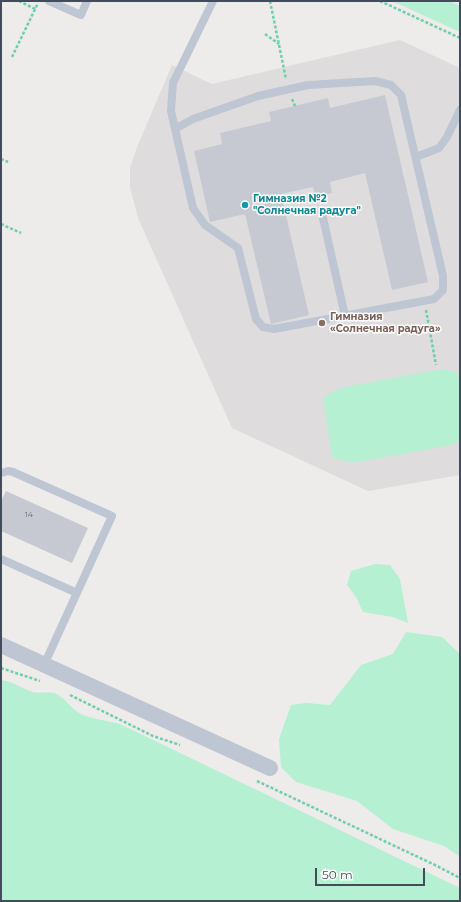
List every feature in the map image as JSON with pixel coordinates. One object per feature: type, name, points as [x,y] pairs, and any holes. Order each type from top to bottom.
[{"type":"street","points":[[1,645],[270,768]]},
{"type":"lane","points":[[49,1],[81,16],[87,1]]},
{"type":"lane","points":[[175,129],[194,119],[258,96],[308,84],[375,81],[391,85],[401,94],[443,276],[443,290],[434,299],[425,301],[274,329],[263,327],[256,318],[238,248],[204,225],[192,208],[171,111],[173,83],[213,1]]},
{"type":"lane","points":[[416,157],[439,148],[447,137],[460,110]]},
{"type":"lane","points":[[323,218],[345,316]]},
{"type":"lane","points":[[1,473],[8,471],[14,472],[112,516],[44,665]]},
{"type":"lane","points":[[1,559],[76,593]]},
{"type":"path","points":[[19,1],[35,9]]},
{"type":"path","points":[[12,57],[39,1]]},
{"type":"path","points":[[270,1],[289,89],[295,106]]},
{"type":"path","points":[[380,1],[460,38]]},
{"type":"path","points":[[265,34],[279,44]]},
{"type":"path","points":[[1,159],[8,162]]},
{"type":"path","points":[[1,224],[21,233]]},
{"type":"path","points":[[425,301],[436,365]]},
{"type":"path","points":[[1,668],[42,682]]},
{"type":"path","points":[[69,694],[153,736],[182,746]]},
{"type":"path","points":[[255,780],[460,878]]},
{"type":"shaded area","name":"Гимназия «Солнечная радуга»","points":[[400,40],[460,68],[460,475],[368,491],[232,428],[138,218],[130,187],[130,168],[137,147],[172,65],[212,84]]},
{"type":"green space","points":[[392,1],[449,1],[460,6],[460,32]]},
{"type":"green space","points":[[445,369],[460,374],[460,441],[451,445],[358,462],[345,461],[332,457],[323,399],[328,395],[344,387]]},
{"type":"green space","points":[[375,564],[390,565],[400,579],[408,623],[393,617],[363,612],[356,597],[347,585],[351,571]]},
{"type":"green space","points":[[406,632],[442,637],[460,654],[460,857],[444,846],[393,829],[357,801],[296,782],[281,767],[279,739],[291,705],[306,703],[330,705],[361,665],[393,654]]},
{"type":"green space","points":[[1,680],[10,682],[33,692],[54,693],[85,716],[120,724],[460,888],[460,901],[1,901]]},
{"type":"building","name":"Гимназия №2 \"Солнечная радуга\"","points":[[385,95],[428,282],[392,290],[365,173],[330,182],[332,193],[316,197],[313,187],[281,194],[309,315],[271,324],[245,214],[210,222],[194,151],[222,144],[220,133],[271,121],[269,112],[328,98],[330,108]]},
{"type":"building","points":[[6,491],[88,528],[72,563],[1,531],[1,501]]},
{"type":"place","name":"Гимназия №2 \"Солнечная радуга\"","points":[[245,205]]},
{"type":"place","name":"Гимназия «Солнечная радуга»","points":[[322,323]]}]
